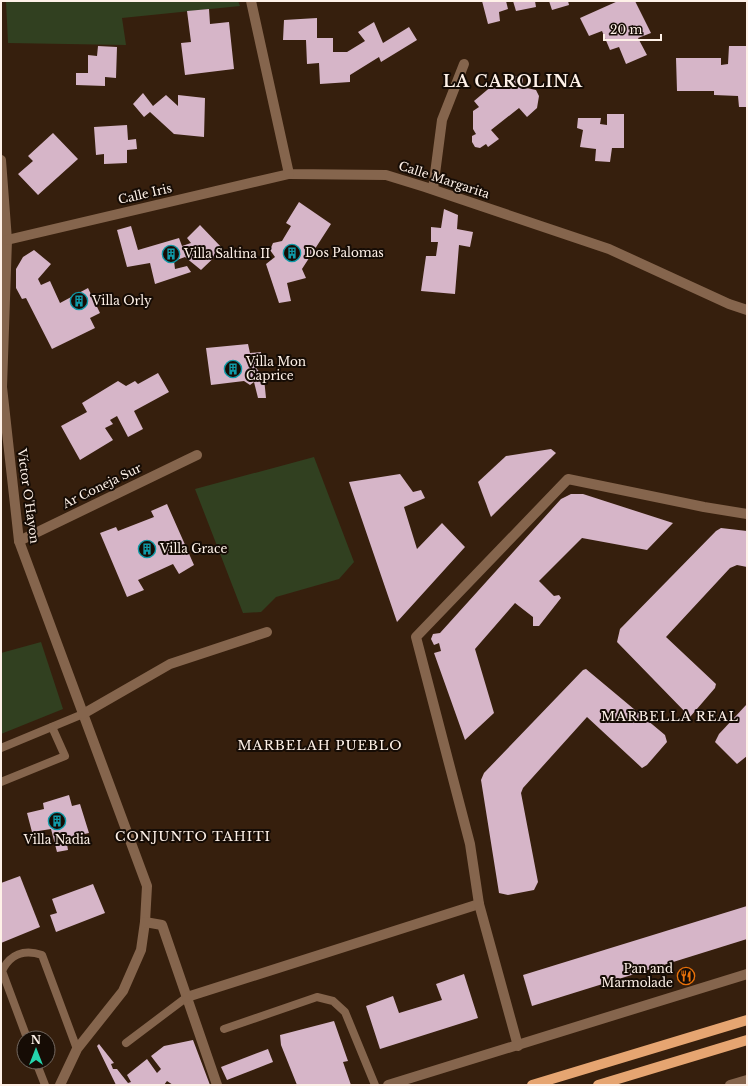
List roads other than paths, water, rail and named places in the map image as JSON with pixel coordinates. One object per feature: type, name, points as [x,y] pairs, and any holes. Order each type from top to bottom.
[{"type":"main road","points":[[532,1085],[747,1020]]},
{"type":"main road","points":[[598,1085],[747,1040]]},
{"type":"street","points":[[251,1],[289,174]]},
{"type":"street","points":[[433,189],[442,120],[464,64]]},
{"type":"street","name":"Víctor O'Hayon","points":[[1,160],[7,240],[2,387],[19,541],[147,886],[145,922]]},
{"type":"street","name":"Calle Margarita","points":[[289,174],[386,175],[433,189],[609,249],[729,304],[747,310]]},
{"type":"street","name":"Calle Iris","points":[[7,240],[289,174]]},
{"type":"street","name":"Ar Coneja Sur","points":[[19,541],[197,454]]},
{"type":"street","points":[[518,1046],[479,904],[470,844],[416,637],[568,479],[704,507],[747,514]]},
{"type":"street","points":[[83,714],[170,664],[267,632]]},
{"type":"street","points":[[187,997],[479,904]]},
{"type":"street","points":[[60,1085],[77,1050],[123,991],[140,950],[145,922],[162,925],[217,1085]]},
{"type":"street","points":[[388,1085],[747,974]]},
{"type":"street","points":[[730,1085],[747,1080]]},
{"type":"lane","points":[[1,748],[83,714]]},
{"type":"lane","points":[[1,782],[65,756],[52,727]]},
{"type":"lane","points":[[24,1030],[2,971],[11,958],[26,952],[42,955],[77,1050]]},
{"type":"lane","points":[[126,1043],[187,997]]},
{"type":"lane","points":[[224,1029],[309,1000],[326,998],[340,1006],[345,1012],[375,1085]]},
{"type":"lane","points":[[39,1070],[45,1085]]},
{"type":"place","name":"Dos Palomas","points":[[292,253]]},
{"type":"place","name":"Villa Saltina II","points":[[171,254]]},
{"type":"place","name":"Villa Orly","points":[[79,301]]},
{"type":"place","name":"Villa Mon Caprice","points":[[233,369]]},
{"type":"place","name":"Villa Grace","points":[[147,549]]},
{"type":"place","name":"Villa Nadia","points":[[57,821]]},
{"type":"place","name":"Pan and Marmolade","points":[[686,976]]},
{"type":"district","name":"LA CAROLINA","points":[[513,81]]},
{"type":"district","name":"MARBELLA REAL","points":[[670,716]]},
{"type":"district","name":"MARBELAH PUEBLO","points":[[320,745]]},
{"type":"district","name":"CONJUNTO TAHITI","points":[[193,836]]}]
